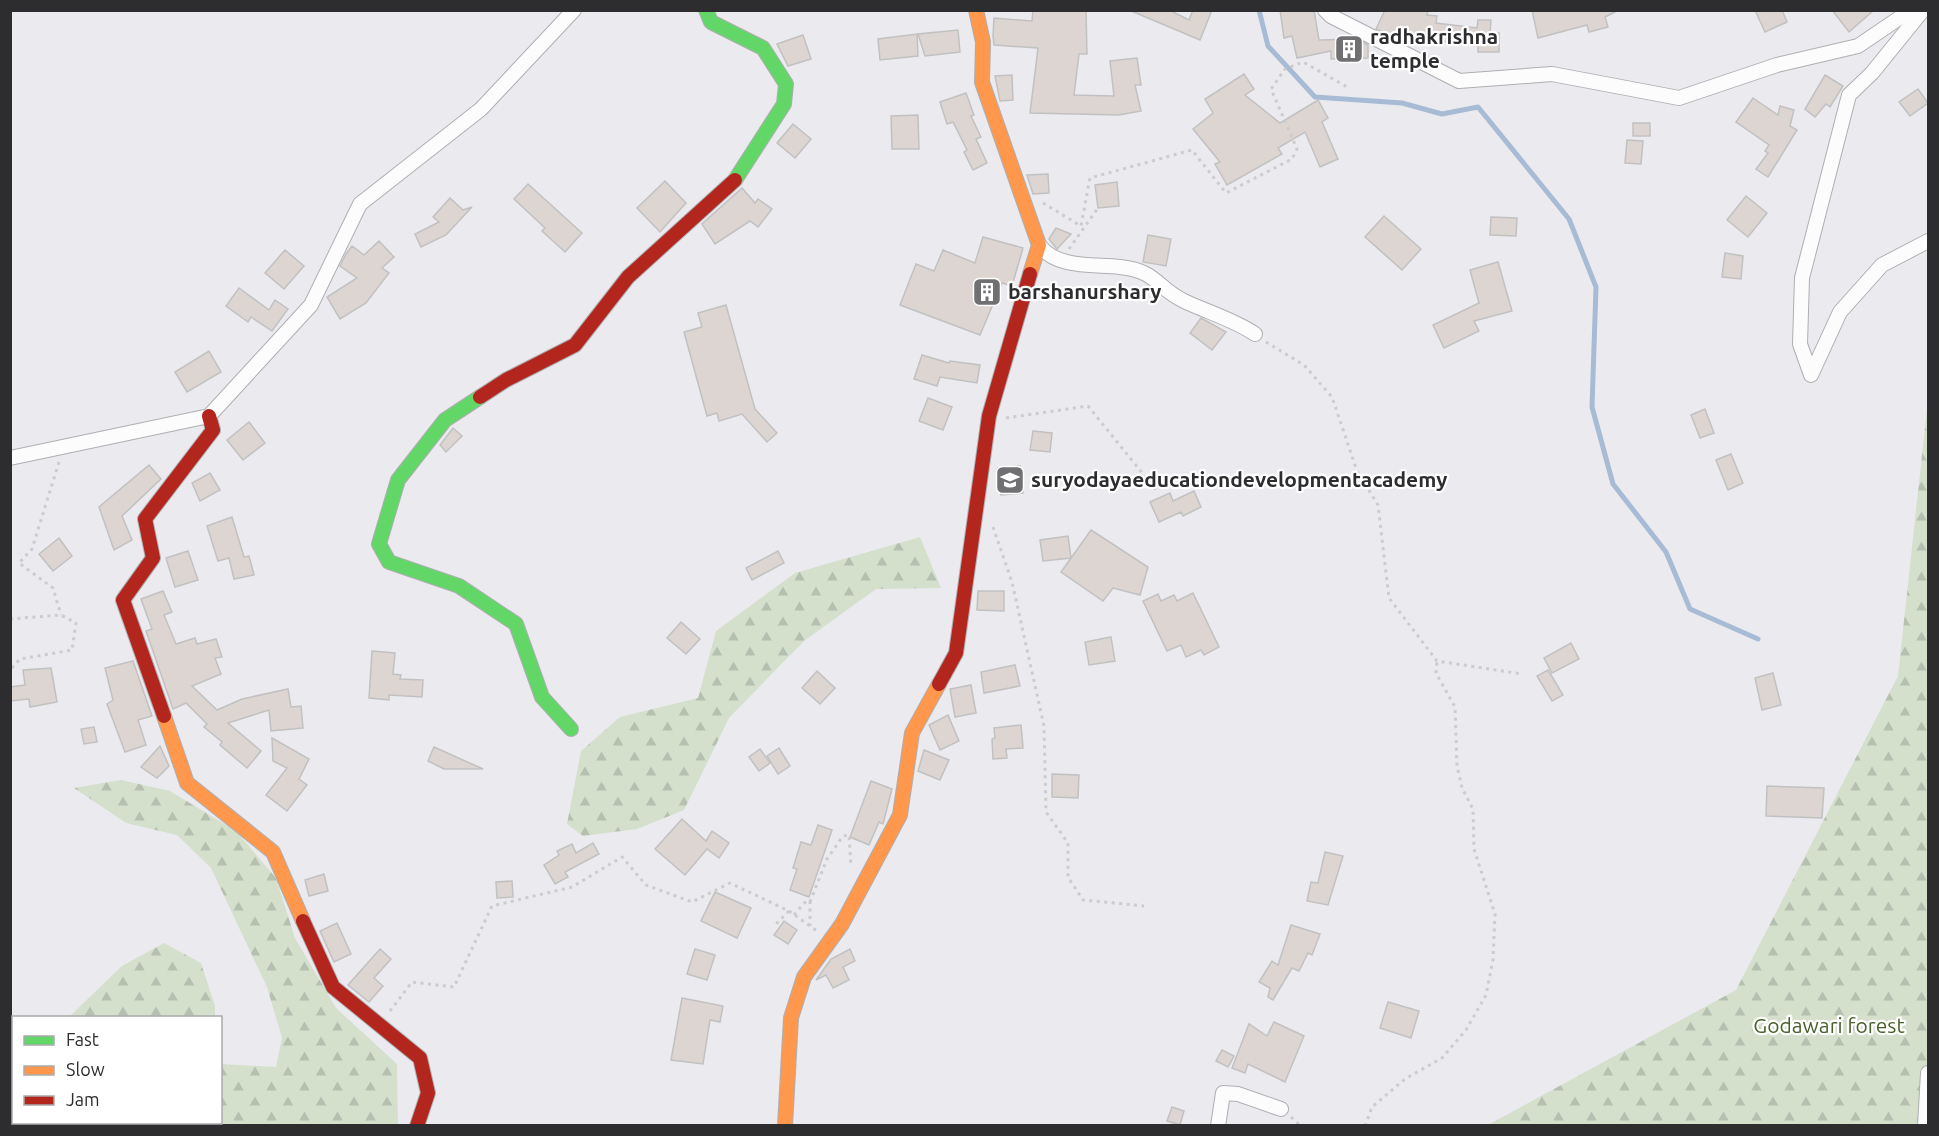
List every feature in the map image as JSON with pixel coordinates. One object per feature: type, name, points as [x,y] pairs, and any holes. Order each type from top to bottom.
[{"type":"street","points":[[10,458],[209,416],[311,305],[360,204],[481,109],[574,10]]},
{"type":"street","points":[[570,729],[542,698],[516,624],[459,586],[389,562],[379,544],[398,480],[445,420],[506,380],[575,345],[628,277],[739,176],[784,104],[786,84],[764,48],[711,22],[706,10]]},
{"type":"street","points":[[976,10],[983,42],[982,82],[1039,245],[1045,253],[1063,261],[1145,271],[1181,300],[1242,326],[1255,334]]},
{"type":"street","points":[[1325,10],[1330,16],[1459,81],[1552,74],[1679,98],[1777,65],[1858,45],[1911,10]]},
{"type":"street","points":[[1923,10],[1872,74],[1849,94],[1802,278],[1800,344],[1811,375],[1839,312],[1882,265],[1929,241]]},
{"type":"street","points":[[785,1125],[791,1018],[804,977],[842,924],[900,815],[912,733],[956,653],[992,406],[1039,245]]},
{"type":"street","points":[[209,416],[213,430],[145,519],[153,558],[123,600],[187,783],[273,852],[333,987],[420,1058],[428,1093],[417,1125]]},
{"type":"street","points":[[1925,1125],[1929,1073]]},
{"type":"street","points":[[1218,1125],[1223,1093],[1238,1094],[1281,1109]]},
{"type":"path","points":[[1024,202],[1041,202],[1081,226],[1090,178],[1192,150],[1226,193],[1292,159],[1297,148],[1271,89],[1285,69],[1303,62],[1349,88]]},
{"type":"path","points":[[1055,258],[1067,252],[1098,208]]},
{"type":"path","points":[[1255,334],[1304,366],[1332,397],[1357,471],[1378,505],[1389,598],[1437,661],[1436,673],[1455,707],[1457,766],[1462,788],[1473,809],[1474,849],[1495,914],[1493,960],[1486,995],[1466,1030],[1442,1058],[1405,1079],[1372,1107],[1365,1125]]},
{"type":"path","points":[[992,406],[1004,419],[1088,406],[1156,490]]},
{"type":"path","points":[[61,615],[53,588],[19,563],[32,549],[62,447]]},
{"type":"path","points":[[977,513],[991,521],[1012,582],[1044,726],[1046,812],[1068,843],[1068,877],[1083,900],[1143,906]]},
{"type":"path","points":[[10,619],[61,615],[76,623],[72,650],[20,659],[10,670]]},
{"type":"path","points":[[1437,661],[1522,674]]},
{"type":"path","points":[[810,926],[810,902],[827,859],[843,836],[849,835],[852,875]]},
{"type":"path","points":[[380,1024],[412,982],[454,987],[492,906],[572,887],[622,857],[646,885],[692,902],[730,883],[789,911],[831,940]]},
{"type":"path","points":[[794,915],[807,900],[810,902]]},
{"type":"path","points":[[774,926],[789,911]]},
{"type":"green space","name":"Godawari forest","points":[[1928,400],[1928,1125],[1486,1126],[1736,990],[1898,676]]},
{"type":"green space","points":[[920,537],[941,588],[876,589],[804,641],[729,718],[684,810],[637,829],[583,836],[567,824],[581,751],[620,717],[698,698],[716,631],[795,573]]},
{"type":"green space","points":[[121,780],[170,791],[236,831],[276,878],[295,938],[336,1008],[397,1064],[398,1125],[153,1124],[222,1124],[222,1064],[276,1067],[282,1038],[267,987],[211,868],[177,835],[126,823],[74,788]]},
{"type":"green space","points":[[164,943],[201,963],[215,1006],[215,1016],[70,1016],[122,966]]},
{"type":"green space","points":[[15,1124],[149,1124],[149,1125],[16,1126]]},
{"type":"building","points":[[1033,10],[1086,10],[1087,54],[1079,54],[1074,95],[1114,96],[1110,61],[1137,58],[1141,85],[1135,85],[1141,111],[1119,115],[1030,113],[1038,48],[994,45],[993,36],[994,18],[1032,21]]},
{"type":"building","points":[[1129,10],[1169,10],[1189,20],[1193,10],[1212,10],[1200,40]]},
{"type":"building","points":[[1280,10],[1314,10],[1319,40],[1357,39],[1368,45],[1368,58],[1331,59],[1331,51],[1297,58],[1292,36],[1284,38]]},
{"type":"building","points":[[1385,10],[1428,10],[1427,15],[1437,16],[1436,23],[1477,28],[1478,20],[1491,20],[1490,33],[1499,33],[1499,52],[1478,52],[1478,46],[1439,41],[1439,36],[1404,32],[1400,41],[1376,29]]},
{"type":"building","points":[[1532,10],[1619,10],[1605,17],[1608,27],[1589,32],[1587,25],[1538,38]]},
{"type":"building","points":[[1755,10],[1782,10],[1787,22],[1765,32]]},
{"type":"building","points":[[1832,10],[1874,10],[1849,32]]},
{"type":"building","points":[[958,30],[960,52],[925,56],[918,34]]},
{"type":"building","points":[[917,34],[918,56],[880,60],[878,39]]},
{"type":"building","points":[[803,35],[811,59],[788,66],[777,44]]},
{"type":"building","points":[[1244,74],[1254,89],[1245,95],[1280,123],[1318,100],[1328,118],[1322,122],[1338,159],[1320,167],[1305,132],[1278,148],[1282,154],[1227,185],[1215,164],[1220,162],[1193,129],[1213,113],[1205,99]]},
{"type":"building","points":[[1012,75],[1013,100],[1000,101],[995,76]]},
{"type":"building","points":[[1825,75],[1843,86],[1830,107],[1826,104],[1815,117],[1805,109]]},
{"type":"building","points":[[1918,89],[1928,103],[1910,116],[1899,102]]},
{"type":"building","points":[[966,93],[974,115],[971,116],[981,137],[976,139],[987,163],[973,170],[964,152],[967,150],[953,122],[947,124],[940,102]]},
{"type":"building","points":[[1753,98],[1778,115],[1780,106],[1794,110],[1790,126],[1797,130],[1768,177],[1756,169],[1768,153],[1765,151],[1769,145],[1736,122]]},
{"type":"building","points":[[918,115],[919,149],[892,149],[891,116]]},
{"type":"building","points":[[1633,123],[1650,123],[1650,136],[1633,136]]},
{"type":"building","points":[[793,124],[811,139],[795,158],[777,143]]},
{"type":"building","points":[[1627,140],[1643,141],[1641,164],[1625,163]]},
{"type":"building","points":[[1048,174],[1049,193],[1033,194],[1027,175]]},
{"type":"building","points":[[665,181],[686,203],[660,232],[637,208]]},
{"type":"building","points":[[1117,182],[1119,206],[1098,208],[1095,185]]},
{"type":"building","points":[[528,184],[582,233],[565,252],[542,231],[545,228],[514,199]]},
{"type":"building","points":[[742,188],[755,203],[758,199],[772,209],[758,227],[750,221],[715,244],[702,224]]},
{"type":"building","points":[[1746,196],[1767,213],[1748,237],[1727,220]]},
{"type":"building","points":[[450,198],[463,210],[472,207],[446,235],[421,247],[415,234],[439,222],[433,217]]},
{"type":"building","points":[[1384,216],[1421,249],[1402,270],[1365,237]]},
{"type":"building","points":[[1491,217],[1517,218],[1516,236],[1490,235]]},
{"type":"building","points":[[1056,228],[1071,234],[1057,249],[1049,239]]},
{"type":"building","points":[[1148,235],[1171,239],[1166,266],[1143,262]]},
{"type":"building","points":[[983,237],[1023,248],[1012,286],[1002,283],[980,335],[900,305],[916,264],[934,271],[943,250],[975,263]]},
{"type":"building","points":[[379,241],[394,257],[382,268],[389,273],[366,303],[340,319],[327,297],[357,278],[340,266],[346,254],[352,246],[364,255]]},
{"type":"building","points":[[285,250],[304,266],[284,289],[265,273]]},
{"type":"building","points":[[1725,253],[1743,256],[1741,279],[1722,277]]},
{"type":"building","points":[[1498,262],[1512,311],[1474,321],[1479,331],[1444,348],[1433,325],[1479,303],[1470,270]]},
{"type":"building","points":[[239,288],[269,310],[275,300],[288,309],[272,331],[251,317],[248,322],[226,306]]},
{"type":"building","points":[[726,305],[755,409],[777,433],[767,442],[742,414],[719,421],[717,413],[707,416],[684,332],[702,327],[698,313]]},
{"type":"building","points":[[1201,318],[1226,332],[1212,350],[1190,333]]},
{"type":"building","points":[[209,351],[221,372],[187,392],[175,372]]},
{"type":"building","points":[[922,355],[949,363],[950,361],[980,365],[977,383],[940,377],[937,386],[914,379]]},
{"type":"building","points":[[928,398],[952,407],[943,430],[919,421]]},
{"type":"building","points":[[1705,409],[1714,433],[1700,438],[1691,415]]},
{"type":"building","points":[[249,422],[265,443],[243,460],[227,440]]},
{"type":"building","points":[[453,428],[462,436],[446,452],[440,445]]},
{"type":"building","points":[[1033,431],[1052,433],[1050,452],[1030,450]]},
{"type":"building","points":[[1731,454],[1743,483],[1728,490],[1716,460]]},
{"type":"building","points":[[149,465],[161,479],[122,516],[132,540],[114,550],[99,507]]},
{"type":"building","name":"suryodayaeducationdevelopmentacademy","points":[[1020,466],[1023,493],[1001,495],[998,468]]},
{"type":"building","points":[[210,473],[220,490],[200,501],[192,483]]},
{"type":"building","points":[[1194,491],[1201,507],[1183,516],[1181,512],[1159,522],[1150,502],[1170,493],[1173,501]]},
{"type":"building","points":[[232,517],[244,557],[249,556],[254,575],[234,579],[229,558],[218,561],[207,526]]},
{"type":"building","points":[[1091,530],[1148,567],[1140,595],[1113,588],[1103,601],[1061,572]]},
{"type":"building","points":[[1068,536],[1071,558],[1043,561],[1040,540]]},
{"type":"building","points":[[59,538],[72,556],[53,571],[39,554]]},
{"type":"building","points":[[188,551],[198,580],[175,587],[166,558]]},
{"type":"building","points":[[778,551],[784,563],[752,580],[746,568]]},
{"type":"building","points":[[163,591],[172,612],[164,615],[176,644],[195,638],[197,644],[216,639],[222,657],[215,658],[221,674],[192,686],[217,710],[242,699],[288,689],[291,707],[301,706],[303,728],[271,731],[269,710],[228,723],[261,751],[247,768],[220,745],[222,742],[204,727],[207,724],[186,703],[173,709],[146,631],[152,629],[141,599]]},
{"type":"building","points":[[978,591],[1004,591],[1004,611],[977,610]]},
{"type":"building","points":[[1193,593],[1219,647],[1204,655],[1201,650],[1186,657],[1181,645],[1167,651],[1143,601],[1158,594],[1161,601],[1174,595],[1177,601]]},
{"type":"building","points":[[681,622],[700,639],[686,654],[667,638]]},
{"type":"building","points":[[1111,637],[1115,661],[1089,665],[1085,642]]},
{"type":"building","points":[[1571,643],[1579,659],[1552,673],[1544,658]]},
{"type":"building","points":[[372,651],[395,653],[393,674],[401,675],[400,679],[423,680],[422,697],[389,695],[389,700],[369,698]]},
{"type":"building","points":[[133,661],[152,716],[138,720],[146,745],[125,752],[107,704],[113,700],[105,668]]},
{"type":"building","points":[[1015,665],[1020,686],[984,693],[981,672]]},
{"type":"building","points":[[51,668],[57,702],[30,707],[29,699],[10,701],[10,687],[25,685],[23,670]]},
{"type":"building","points":[[1548,670],[1563,695],[1552,701],[1537,676]]},
{"type":"building","points":[[817,671],[835,688],[820,704],[802,688]]},
{"type":"building","points":[[1773,673],[1781,705],[1762,710],[1755,678]]},
{"type":"building","points":[[971,685],[976,713],[955,717],[950,689]]},
{"type":"building","points":[[948,715],[959,741],[940,750],[929,725]]},
{"type":"building","points":[[1021,725],[1023,748],[1006,749],[1007,758],[993,759],[994,728]]},
{"type":"building","points":[[94,727],[97,742],[84,744],[81,729]]},
{"type":"building","points":[[272,738],[309,759],[299,779],[307,785],[287,811],[266,795],[287,768],[273,761]]},
{"type":"building","points":[[160,746],[169,766],[157,778],[141,767]]},
{"type":"building","points":[[434,747],[483,769],[444,769],[428,761]]},
{"type":"building","points":[[779,748],[790,766],[778,774],[767,756]]},
{"type":"building","points":[[760,749],[770,763],[759,771],[749,757]]},
{"type":"building","points":[[924,750],[949,760],[940,780],[918,771]]},
{"type":"building","points":[[1052,774],[1079,775],[1078,798],[1052,797]]},
{"type":"building","points":[[871,781],[892,789],[883,824],[879,822],[869,845],[850,837]]},
{"type":"building","points":[[1767,786],[1824,788],[1822,818],[1766,816]]},
{"type":"building","points":[[682,819],[706,841],[712,831],[729,843],[719,858],[707,849],[685,875],[655,849]]},
{"type":"building","points":[[818,825],[832,830],[809,897],[790,890],[797,869],[793,868],[801,842],[811,845]]},
{"type":"building","points":[[593,843],[599,854],[565,872],[568,877],[555,884],[544,865],[559,855],[557,851],[572,844],[576,853]]},
{"type":"building","points":[[1325,852],[1343,856],[1328,905],[1307,901],[1311,882],[1318,883]]},
{"type":"building","points":[[324,874],[328,891],[309,896],[305,880]]},
{"type":"building","points":[[512,881],[513,897],[497,898],[496,882]]},
{"type":"building","points":[[715,892],[751,908],[737,938],[701,921]]},
{"type":"building","points":[[784,921],[797,930],[788,944],[774,935]]},
{"type":"building","points":[[337,923],[351,954],[334,962],[320,931]]},
{"type":"building","points":[[1291,925],[1320,934],[1312,955],[1308,953],[1299,971],[1292,968],[1273,1000],[1268,997],[1270,988],[1259,982],[1272,961],[1278,965]]},
{"type":"building","points":[[380,949],[391,959],[374,978],[383,986],[369,1002],[348,985]]},
{"type":"building","points":[[695,949],[715,955],[707,980],[687,974]]},
{"type":"building","points":[[850,949],[855,961],[843,967],[849,980],[833,988],[826,975],[816,980],[831,959]]},
{"type":"building","points":[[682,998],[723,1006],[720,1022],[710,1020],[703,1064],[671,1060]]},
{"type":"building","points":[[1388,1002],[1419,1011],[1411,1038],[1380,1028]]},
{"type":"building","points":[[1274,1022],[1304,1036],[1285,1082],[1248,1064],[1245,1073],[1232,1068],[1249,1024],[1267,1036]]},
{"type":"building","points":[[1222,1050],[1234,1056],[1228,1067],[1216,1061]]},
{"type":"building","points":[[1172,1107],[1184,1111],[1180,1125],[1167,1121]]},
{"type":"waterway","points":[[1259,10],[1268,46],[1315,97],[1402,103],[1442,114],[1478,107],[1569,219],[1596,287],[1592,407],[1613,484],[1666,552],[1690,609],[1758,639]]},
{"type":"traffic: fast","points":[[706,10],[711,22],[763,48],[786,84],[784,104],[735,180]]},
{"type":"traffic: fast","points":[[480,397],[445,420],[398,480],[379,544],[389,562],[459,586],[516,624],[542,697],[571,729]]},
{"type":"traffic: slow","points":[[976,10],[983,42],[982,82],[1039,245],[1030,274]]},
{"type":"traffic: slow","points":[[785,1126],[791,1018],[804,977],[842,924],[900,815],[912,733],[939,684]]},
{"type":"traffic: slow","points":[[164,716],[187,783],[273,852],[303,921]]},
{"type":"traffic: jam","points":[[480,397],[506,380],[575,345],[628,277],[735,180]]},
{"type":"traffic: jam","points":[[939,684],[956,653],[989,416],[1030,274]]},
{"type":"traffic: jam","points":[[164,716],[123,600],[153,558],[145,519],[213,430],[209,416]]},
{"type":"traffic: jam","points":[[303,921],[333,987],[420,1058],[428,1093],[417,1126]]},
{"type":"place","name":"radhakrishna temple","points":[[1349,49]]},
{"type":"place","name":"barshanurshary","points":[[987,292]]},
{"type":"place","name":"suryodayaeducationdevelopmentacademy","points":[[1010,480]]}]
